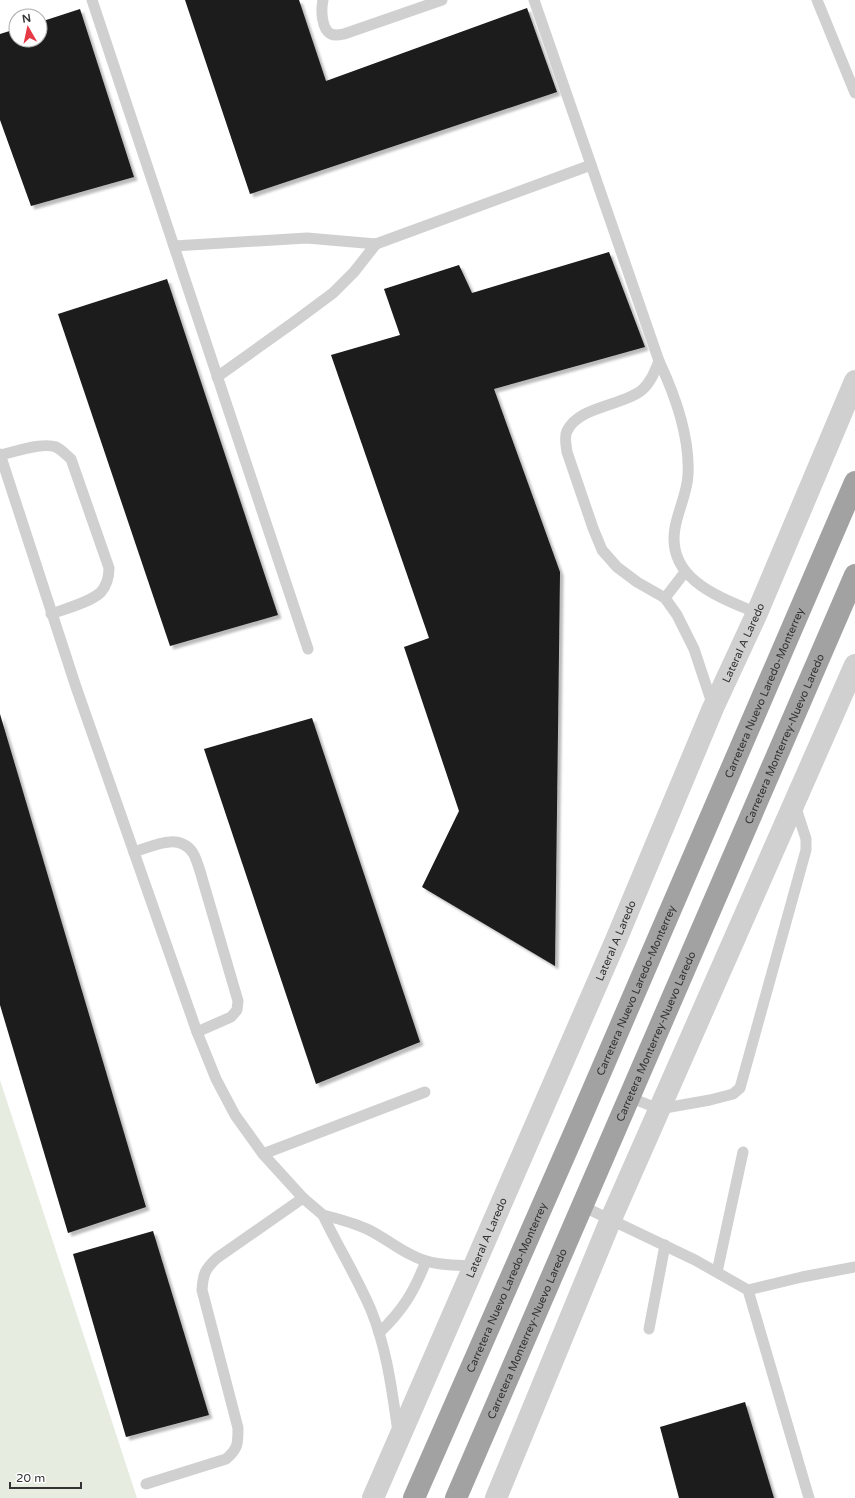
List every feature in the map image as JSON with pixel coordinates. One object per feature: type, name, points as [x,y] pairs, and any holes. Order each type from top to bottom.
[{"type":"highway","name":"Carretera Nuevo Laredo-Monterrey","points":[[414,1498],[582,1115],[855,482]]},
{"type":"highway","name":"Carretera Monterrey-Nuevo Laredo","points":[[456,1498],[855,575]]},
{"type":"street","name":"Lateral A Laredo","points":[[373,1498],[616,940],[713,708],[757,613],[855,381]]},
{"type":"street","points":[[496,1498],[611,1219],[855,665]]},
{"type":"lane","points":[[92,0],[308,649]]},
{"type":"lane","points":[[323,0],[322,13],[325,27],[327,32],[332,35],[344,34],[442,0]]},
{"type":"lane","points":[[534,0],[659,361],[675,398],[683,428],[688,474],[685,494],[675,526],[673,540],[678,562],[685,572],[698,584],[715,594],[757,613]]},
{"type":"lane","points":[[817,0],[855,92]]},
{"type":"lane","points":[[174,246],[307,238],[376,244],[591,165]]},
{"type":"lane","points":[[217,377],[333,292],[354,272],[376,244]]},
{"type":"lane","points":[[659,361],[648,383],[641,390],[632,396],[581,416],[572,423],[567,432],[565,442],[593,528],[602,550],[617,567],[637,582],[665,598],[677,616],[694,648],[713,708]]},
{"type":"lane","points":[[51,614],[90,599],[101,592],[109,577],[109,568],[71,459],[64,451],[55,447],[43,445],[0,455],[51,614],[197,1032],[216,1079],[235,1115],[263,1154],[303,1198],[323,1215],[359,1285],[379,1333],[388,1371],[399,1438]]},
{"type":"lane","points":[[665,598],[685,572]]},
{"type":"lane","points":[[629,1097],[659,1109],[710,1100],[733,1094],[740,1088],[806,850],[806,839],[794,802]]},
{"type":"lane","points":[[134,852],[170,841],[179,842],[188,846],[194,854],[198,865],[238,1001],[237,1010],[231,1017],[197,1032]]},
{"type":"lane","points":[[263,1154],[425,1092]]},
{"type":"lane","points":[[717,1272],[743,1152]]},
{"type":"lane","points":[[146,1484],[226,1459],[235,1451],[238,1440],[238,1428],[202,1290],[203,1278],[207,1268],[217,1258],[303,1198]]},
{"type":"lane","points":[[582,1206],[665,1245],[748,1290],[855,1267]]},
{"type":"lane","points":[[323,1215],[349,1222],[370,1230],[402,1250],[426,1261],[449,1265],[475,1266]]},
{"type":"lane","points":[[649,1329],[665,1245]]},
{"type":"lane","points":[[379,1333],[394,1319],[408,1301],[418,1282],[426,1261]]},
{"type":"lane","points":[[748,1290],[809,1498]]},
{"type":"shaded area","points":[[0,1080],[137,1498],[0,1498]]},
{"type":"building","points":[[185,0],[299,0],[326,81],[527,8],[557,92],[250,194]]},
{"type":"building","points":[[80,9],[134,177],[31,206],[0,120],[0,34],[8,32],[8,48],[48,48],[48,19]]},
{"type":"building","points":[[609,252],[645,347],[494,389],[560,572],[555,966],[422,887],[459,811],[404,647],[429,638],[331,355],[400,335],[384,289],[459,265],[472,293]]},
{"type":"building","points":[[167,279],[278,615],[170,646],[58,314]]},
{"type":"building","points":[[0,714],[146,1207],[68,1233],[0,1005]]},
{"type":"building","points":[[312,718],[420,1042],[316,1084],[204,749]]},
{"type":"building","points":[[153,1231],[209,1415],[126,1437],[73,1254]]},
{"type":"building","points":[[745,1402],[774,1498],[679,1498],[660,1427]]}]
